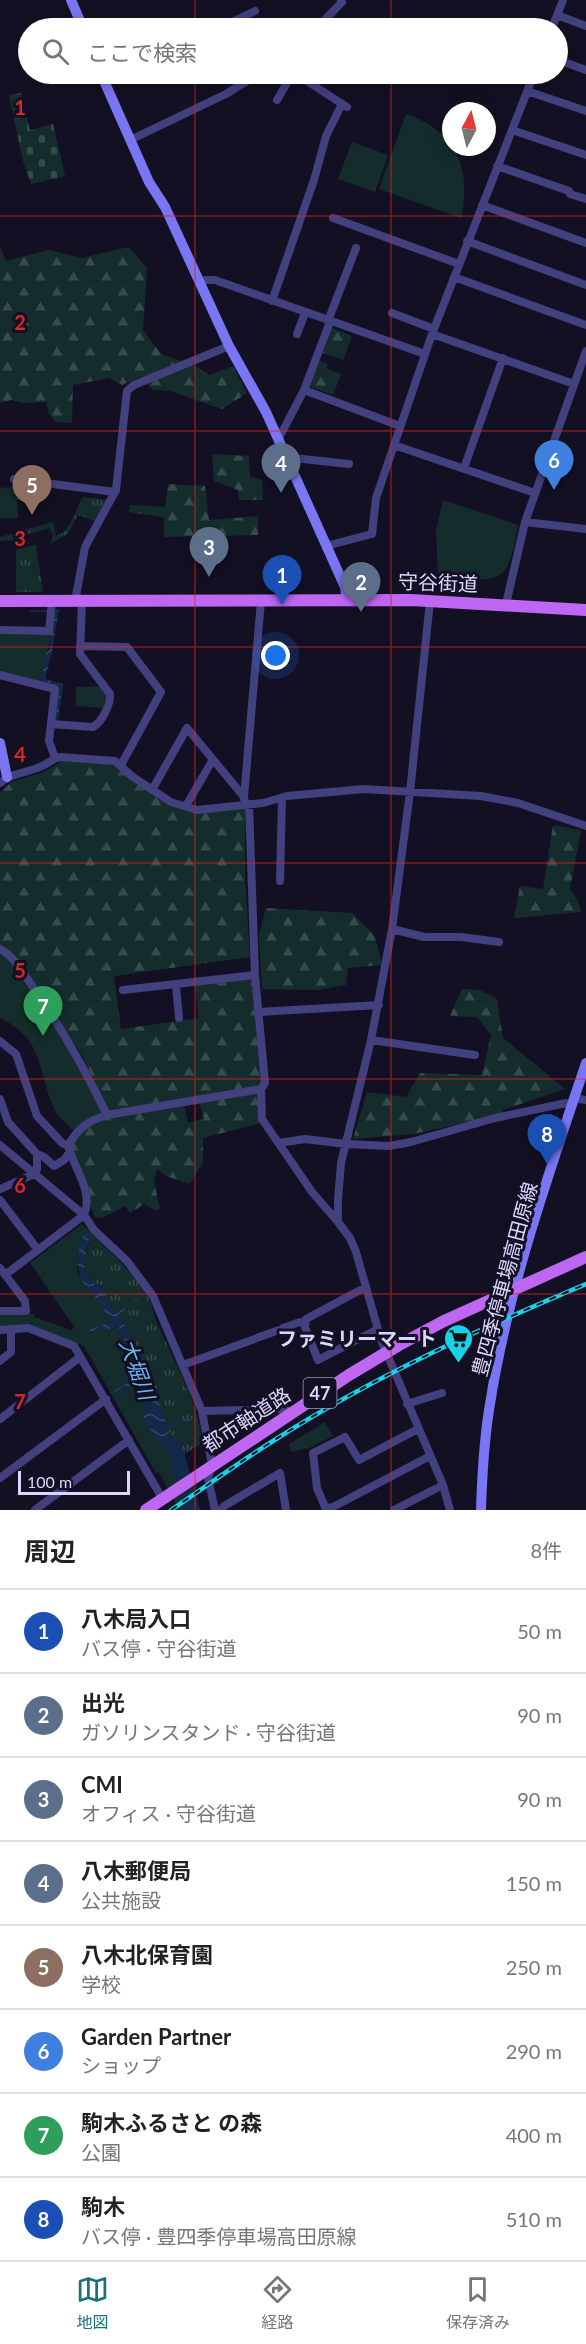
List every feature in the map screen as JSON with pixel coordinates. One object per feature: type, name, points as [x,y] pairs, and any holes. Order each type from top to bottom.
[{"type":"main road","name":"守谷街道","points":[[0,601],[430,601],[586,610]]},
{"type":"main road","name":"都市軸道路","points":[[155,1503],[386,1352],[444,1321],[586,1257]]},
{"type":"street","points":[[71,0],[79,18]]},
{"type":"street","points":[[327,18],[342,2],[341,0]]},
{"type":"street","points":[[556,18],[563,0]]},
{"type":"street","points":[[240,18],[255,11]]},
{"type":"street","points":[[557,15],[565,18]]},
{"type":"street","points":[[568,19],[586,26]]},
{"type":"street","points":[[568,64],[586,70]]},
{"type":"street","points":[[108,84],[130,140],[229,346],[249,378],[278,440],[345,587],[347,600]]},
{"type":"street","points":[[130,140],[242,84]]},
{"type":"street","points":[[277,100],[287,84]]},
{"type":"street","points":[[272,301],[314,180],[326,136],[345,105],[310,84]]},
{"type":"street","points":[[326,546],[372,534],[376,498],[433,331],[530,84]]},
{"type":"street","points":[[527,91],[586,111]]},
{"type":"street","points":[[512,130],[586,155]]},
{"type":"street","points":[[497,166],[586,199]]},
{"type":"street","points":[[482,205],[586,243]]},
{"type":"street","points":[[333,218],[459,264]]},
{"type":"street","points":[[467,241],[586,285]]},
{"type":"street","points":[[278,440],[304,390],[356,248]]},
{"type":"street","points":[[454,277],[586,325]]},
{"type":"street","points":[[200,283],[205,280],[215,280],[425,354]]},
{"type":"street","points":[[297,334],[305,313]]},
{"type":"street","points":[[392,313],[433,331],[574,384]]},
{"type":"street","points":[[51,724],[93,727],[98,724],[111,700],[110,694],[80,654],[79,601],[85,547],[115,492],[127,391],[229,346]]},
{"type":"street","points":[[506,604],[525,522],[586,351]]},
{"type":"street","points":[[464,468],[503,358]]},
{"type":"street","points":[[304,390],[400,426]]},
{"type":"street","points":[[394,445],[535,493]]},
{"type":"street","points":[[287,460],[293,458],[349,464]]},
{"type":"street","points":[[14,479],[115,492]]},
{"type":"street","points":[[525,522],[586,529]]},
{"type":"street","points":[[0,630],[49,631],[52,601]]},
{"type":"street","points":[[261,601],[246,802],[255,975],[265,1083],[261,1089],[262,1119],[312,1192],[350,1238],[386,1352],[442,1485],[448,1509]]},
{"type":"street","points":[[338,1222],[341,1163],[379,1005],[392,929],[410,792],[430,601]]},
{"type":"street","points":[[80,646],[128,647],[161,692],[121,765]]},
{"type":"street","points":[[0,675],[55,689],[49,741],[55,758]]},
{"type":"street","points":[[152,790],[187,728],[246,802]]},
{"type":"street","points":[[0,742],[4,780],[42,766],[55,758],[115,761],[171,802],[197,810],[246,802],[364,789],[481,796],[518,803],[586,826]]},
{"type":"street","points":[[186,806],[212,761]]},
{"type":"street","points":[[280,881],[282,798]]},
{"type":"street","points":[[392,929],[424,937],[461,937],[499,942]]},
{"type":"street","points":[[0,949],[15,960],[52,1014],[83,1063],[107,1115]]},
{"type":"street","points":[[123,990],[255,975]]},
{"type":"street","points":[[176,985],[179,1018]]},
{"type":"street","points":[[258,1011],[379,1005]]},
{"type":"street","points":[[371,1040],[476,1055]]},
{"type":"street","points":[[0,1041],[16,1054],[37,1116],[69,1149],[84,1186],[88,1206],[84,1215],[38,1250],[3,1272],[25,1301],[26,1311],[0,1311]]},
{"type":"street","name":"豊四季停車場高田原線","points":[[480,1510],[489,1409],[516,1288],[532,1229],[586,1063]]},
{"type":"street","points":[[0,1099],[8,1122],[37,1154],[45,1157],[54,1166],[64,1160],[72,1137],[83,1126],[107,1115],[261,1089]]},
{"type":"street","points":[[279,1143],[305,1139],[389,1146],[495,1118],[586,1100]]},
{"type":"street","points":[[0,1144],[84,1215],[94,1230],[127,1261],[153,1296],[202,1411],[206,1468],[215,1510]]},
{"type":"street","points":[[0,1189],[34,1174],[37,1169],[37,1154]]},
{"type":"street","points":[[0,1200],[38,1250]]},
{"type":"street","points":[[366,1287],[306,1319],[305,1323],[318,1360],[378,1329]]},
{"type":"street","points":[[183,1365],[300,1322],[305,1323]]},
{"type":"street","points":[[0,1330],[28,1328],[74,1346],[129,1440],[155,1503]]},
{"type":"street","points":[[0,1360],[11,1352],[11,1329]]},
{"type":"street","points":[[0,1419],[80,1356]]},
{"type":"street","points":[[407,1404],[442,1394]]},
{"type":"street","points":[[0,1478],[106,1399]]},
{"type":"street","points":[[202,1411],[286,1409],[290,1414]]},
{"type":"street","points":[[418,1430],[359,1460],[345,1437],[313,1452],[317,1488],[325,1508],[331,1508],[430,1456]]},
{"type":"street","points":[[35,1510],[129,1440]]},
{"type":"street","points":[[222,1510],[224,1506],[280,1473],[286,1510]]},
{"type":"street","points":[[393,1510],[442,1485]]},
{"type":"green space","points":[[21,93],[30,130],[53,124],[65,176],[31,184],[23,161],[9,95]]},
{"type":"green space","points":[[406,114],[423,121],[442,135],[442,156],[457,156],[462,168],[464,183],[461,218],[379,189]]},
{"type":"green space","points":[[352,142],[388,155],[375,192],[338,179]]},
{"type":"green space","points":[[0,246],[6,261],[49,250],[81,258],[129,247],[147,268],[143,330],[161,354],[195,366],[210,375],[233,366],[247,393],[222,409],[170,391],[153,390],[141,377],[122,385],[109,378],[73,385],[72,423],[56,422],[48,412],[47,402],[23,403],[12,400],[0,403]]},
{"type":"green space","points":[[332,328],[352,336],[343,360],[323,353]]},
{"type":"green space","points":[[319,360],[327,364],[327,369],[341,374],[333,395],[309,386]]},
{"type":"green space","points":[[212,454],[249,456],[250,477],[262,480],[263,500],[239,500],[238,490],[214,481]]},
{"type":"green space","points":[[168,484],[205,486],[209,520],[258,516],[258,535],[164,537],[164,517],[129,512],[130,505],[165,507]]},
{"type":"green space","points":[[0,488],[31,489],[31,499],[17,500],[18,518],[0,518]]},
{"type":"green space","points":[[83,497],[109,500],[95,521],[78,515],[79,512],[69,533],[50,544],[53,535],[49,528],[17,537],[16,540],[0,541],[0,537],[53,522],[56,536],[66,530]]},
{"type":"green space","points":[[443,500],[518,525],[510,560],[500,575],[484,579],[438,576],[436,530]]},
{"type":"green space","points":[[36,545],[43,592],[16,592],[16,549]]},
{"type":"green space","points":[[0,634],[51,635],[41,682],[0,672]]},
{"type":"green space","points":[[100,686],[107,696],[103,708],[76,706],[76,687]]},
{"type":"green space","points":[[64,760],[114,765],[198,813],[245,808],[245,877],[250,957],[114,976],[121,1029],[199,1018],[195,985],[253,977],[262,1082],[259,1087],[111,1112],[81,1054],[52,1010],[0,946],[0,793],[11,782],[44,772]]},
{"type":"green space","points":[[553,825],[581,830],[570,889],[578,901],[581,912],[514,918],[520,886],[543,889]]},
{"type":"green space","points":[[266,908],[352,913],[375,936],[382,965],[348,968],[346,985],[316,990],[262,989],[259,934]]},
{"type":"green space","points":[[0,951],[11,960],[72,1049],[102,1112],[74,1131],[55,1110],[33,1047],[15,1027],[0,1018]]},
{"type":"green space","points":[[462,989],[480,990],[497,999],[503,1038],[565,1089],[503,1110],[502,1114],[414,1134],[353,1139],[367,1092],[406,1097],[420,1073],[482,1075],[491,1035],[477,1017],[450,1016]]},
{"type":"green space","points":[[257,1093],[261,1123],[203,1138],[203,1162],[190,1184],[166,1176],[158,1169],[156,1171],[154,1182],[160,1208],[157,1211],[144,1204],[130,1213],[125,1206],[102,1218],[95,1217],[72,1151],[72,1145],[84,1127],[104,1118],[184,1105],[188,1123],[204,1119],[199,1102]]},
{"type":"green space","points":[[82,1224],[87,1229],[78,1253],[77,1272],[111,1319],[111,1322],[99,1326],[91,1333],[118,1327],[139,1373],[137,1378],[117,1394],[138,1383],[143,1384],[147,1390],[145,1401],[157,1441],[171,1449],[173,1453],[191,1510],[176,1510],[175,1502],[159,1472],[156,1473],[84,1346],[28,1326],[0,1327],[0,1315],[34,1314],[35,1317],[70,1330],[75,1328],[30,1263]]},
{"type":"green space","points":[[87,1229],[142,1287],[185,1384],[201,1432],[200,1444],[181,1457],[167,1427],[195,1418],[166,1426],[159,1400],[146,1369],[132,1338],[118,1315],[141,1297],[117,1314],[106,1299],[102,1285],[95,1284],[82,1266],[90,1235],[85,1231]]},
{"type":"green space","points":[[325,1422],[333,1436],[309,1448],[291,1452],[289,1444]]},
{"type":"water","points":[[55,609],[59,609],[45,679],[63,684],[58,721],[55,718],[59,687],[41,682],[46,653],[49,650]]},
{"type":"water","points":[[85,1231],[90,1235],[83,1268],[95,1284],[103,1287],[106,1299],[117,1313],[141,1297],[118,1315],[146,1368],[166,1425],[195,1418],[167,1428],[181,1457],[176,1460],[171,1449],[157,1441],[143,1416],[147,1392],[143,1384],[138,1383],[117,1394],[114,1391],[137,1378],[139,1373],[118,1327],[91,1333],[90,1329],[111,1322],[111,1320],[87,1288],[79,1270],[80,1247]]},
{"type":"waterway","points":[[31,611],[48,611]]},
{"type":"waterway","name":"大堀川","points":[[171,1443],[176,1450],[193,1510]]},
{"type":"railway","points":[[171,1510],[260,1449],[348,1396],[466,1337],[586,1284]]},
{"type":"place","name":"Garden Partner","points":[[554,490]]},
{"type":"place","name":"八木郵便局","points":[[281,493]]},
{"type":"place","name":"八木北保育園","points":[[32,515]]},
{"type":"place","name":"CMI","points":[[209,577]]},
{"type":"place","name":"八木局入口","points":[[282,605]]},
{"type":"place","name":"出光","points":[[361,612]]},
{"type":"place","name":"駒木ふるさと の森","points":[[43,1036]]},
{"type":"place","name":"駒木","points":[[547,1164]]},
{"type":"place","name":"ファミリーマート","points":[[458,1364]]}]
